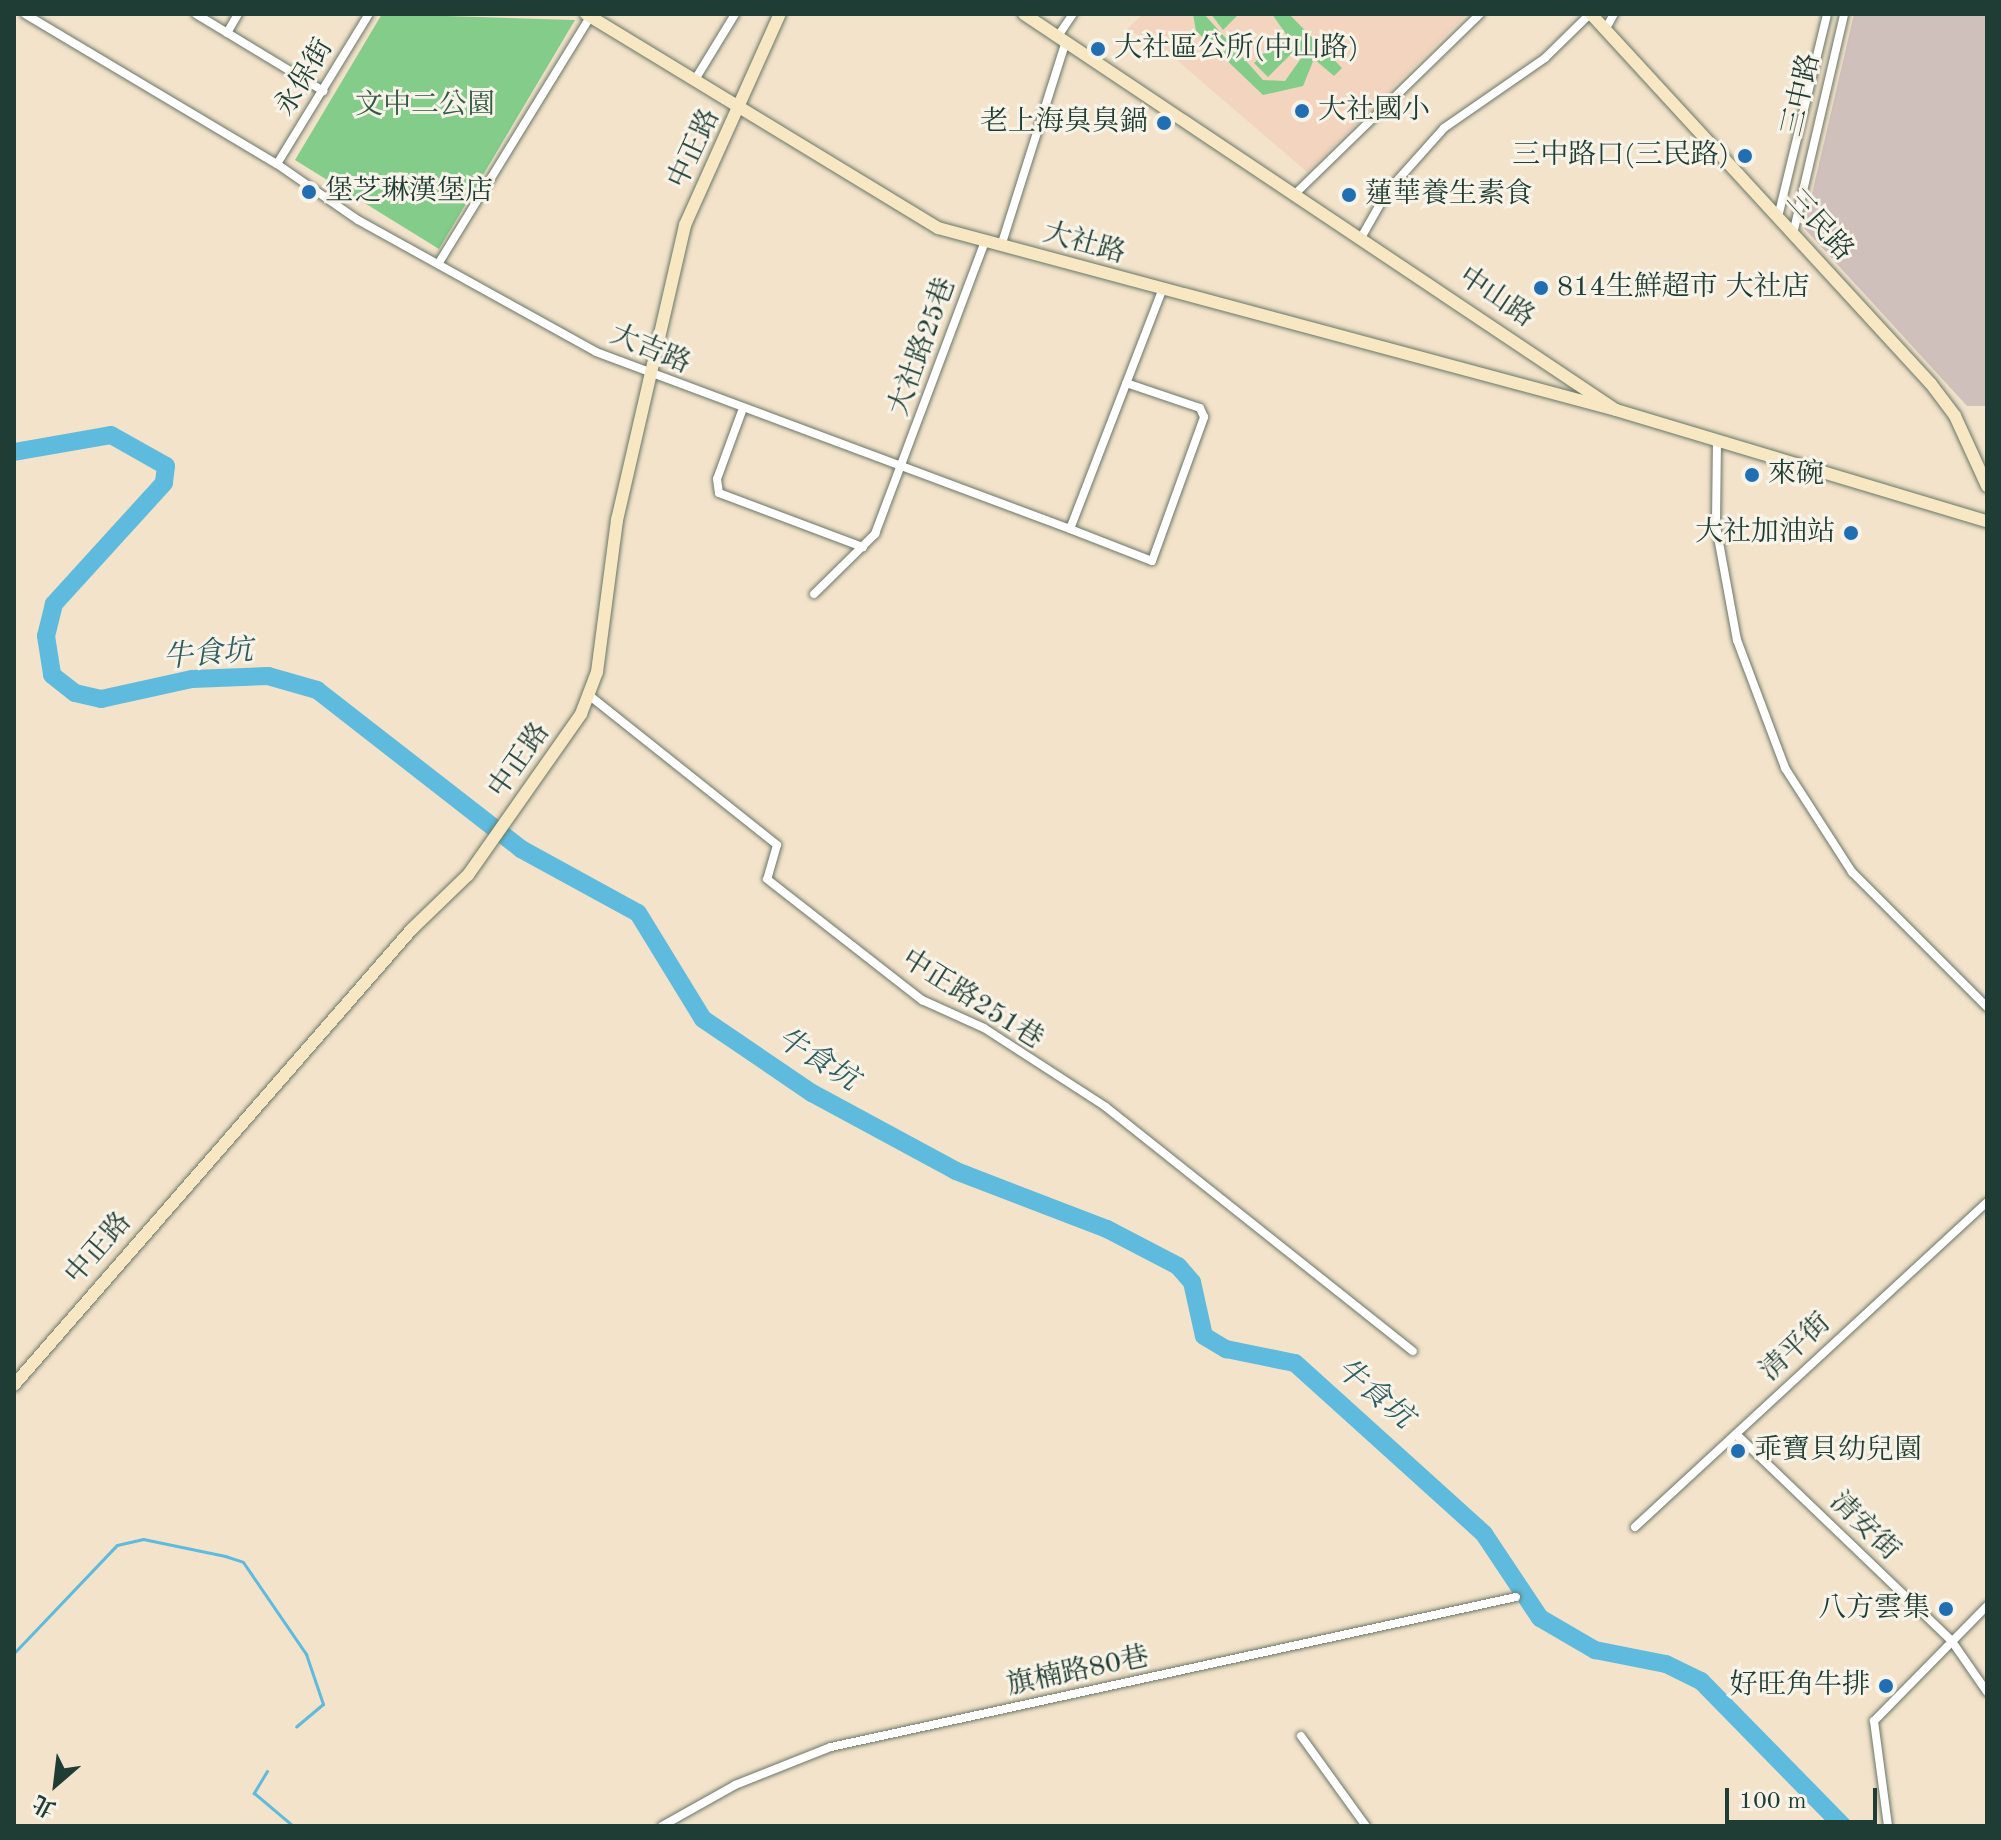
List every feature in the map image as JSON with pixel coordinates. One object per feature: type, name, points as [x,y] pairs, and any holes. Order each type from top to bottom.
[{"type":"street","name":"大吉路","points":[[25,14],[277,164],[358,220],[653,377],[1152,561],[1204,417],[1200,408],[1126,383]]},
{"type":"street","points":[[196,14],[323,91]]},
{"type":"street","points":[[227,33],[238,14]]},
{"type":"street","name":"永保街","points":[[277,164],[369,14]]},
{"type":"street","points":[[696,78],[735,14]]},
{"type":"street","name":"中正路","points":[[14,1385],[492,843],[590,696],[617,520],[653,377],[685,225],[780,14]]},
{"type":"street","name":"中山路","points":[[1024,14],[1297,192],[1616,410],[1987,521]]},
{"type":"street","points":[[1001,246],[1062,39],[1073,14]]},
{"type":"street","points":[[1297,192],[1480,14]]},
{"type":"street","points":[[1362,236],[1387,192],[1444,128],[1545,58],[1590,14]]},
{"type":"street","name":"三民路","points":[[1590,14],[1931,384],[1955,416],[1987,486]]},
{"type":"street","points":[[1605,30],[1614,14]]},
{"type":"street","points":[[1778,217],[1827,14]]},
{"type":"street","name":"三中路","points":[[1793,234],[1844,14]]},
{"type":"street","points":[[440,261],[588,15]]},
{"type":"street","name":"大社路","points":[[588,15],[742,104],[938,228],[1162,291],[1616,410]]},
{"type":"street","name":"大社路25巷","points":[[863,547],[901,468],[985,241]]},
{"type":"street","points":[[1070,529],[1162,291]]},
{"type":"street","points":[[742,411],[719,493],[863,547],[814,594]]},
{"type":"street","points":[[1717,440],[1716,526],[1737,640],[1785,768],[1852,872],[1987,1007]]},
{"type":"street","name":"中正路251巷","points":[[590,696],[777,845],[764,875],[779,889],[922,1000],[984,1028],[1106,1107],[1413,1351]]},
{"type":"street","name":"清平街","points":[[1635,1527],[1987,1202]]},
{"type":"street","name":"清安街","points":[[1736,1434],[1951,1640],[1987,1692]]},
{"type":"street","name":"旗楠路80巷","points":[[662,1826],[735,1785],[831,1747],[1516,1597]]},
{"type":"street","points":[[1888,1826],[1874,1721],[1987,1606]]},
{"type":"street","points":[[1301,1736],[1366,1826]]},
{"type":"shaded area","name":"大社國小","points":[[1143,14],[1467,14],[1307,172],[1166,51],[1127,29]]},
{"type":"shaded area","points":[[1854,14],[1987,14],[1987,406],[1967,406],[1804,228]]},
{"type":"green space","name":"文中二公園","points":[[382,14],[575,20],[439,249],[295,160]]},
{"type":"green space","points":[[1193,14],[1204,14],[1263,80],[1285,81],[1302,57],[1272,14],[1289,14],[1342,68],[1334,76],[1314,59],[1303,86],[1263,95],[1196,31]]},
{"type":"green space","points":[[1211,14],[1239,14],[1223,30]]},
{"type":"green space","points":[[1281,36],[1295,50],[1268,77],[1254,63]]},
{"type":"waterway","name":"牛食坑","points":[[14,452],[111,435],[166,466],[164,483],[54,604],[46,636],[52,675],[75,693],[101,699],[192,679],[268,676],[317,690],[521,849],[638,913],[703,1019],[812,1093],[956,1171],[1107,1229],[1178,1266],[1192,1282],[1204,1336],[1226,1349],[1295,1363],[1484,1534],[1540,1618],[1595,1650],[1666,1664],[1701,1681],[1843,1826]]},
{"type":"waterway","points":[[14,1653],[117,1545],[143,1539],[225,1556],[243,1562],[306,1654],[323,1704],[296,1727]]},
{"type":"waterway","points":[[267,1771],[254,1793],[293,1826]]},
{"type":"place","name":"大社區公所(中山路)","points":[[1098,49]]},
{"type":"place","name":"大社國小","points":[[1302,111]]},
{"type":"place","name":"老上海臭臭鍋","points":[[1164,123]]},
{"type":"place","name":"三中路口(三民路)","points":[[1745,156]]},
{"type":"place","name":"堡芝琳漢堡店","points":[[309,192]]},
{"type":"place","name":"蓮華養生素食","points":[[1349,195]]},
{"type":"place","name":"814生鮮超市 大社店","points":[[1541,288]]},
{"type":"place","name":"來碗","points":[[1752,475]]},
{"type":"place","name":"大社加油站","points":[[1851,533]]},
{"type":"place","name":"乖寶貝幼兒園","points":[[1738,1451]]},
{"type":"place","name":"八方雲集","points":[[1946,1609]]},
{"type":"place","name":"好旺角牛排","points":[[1886,1686]]}]
